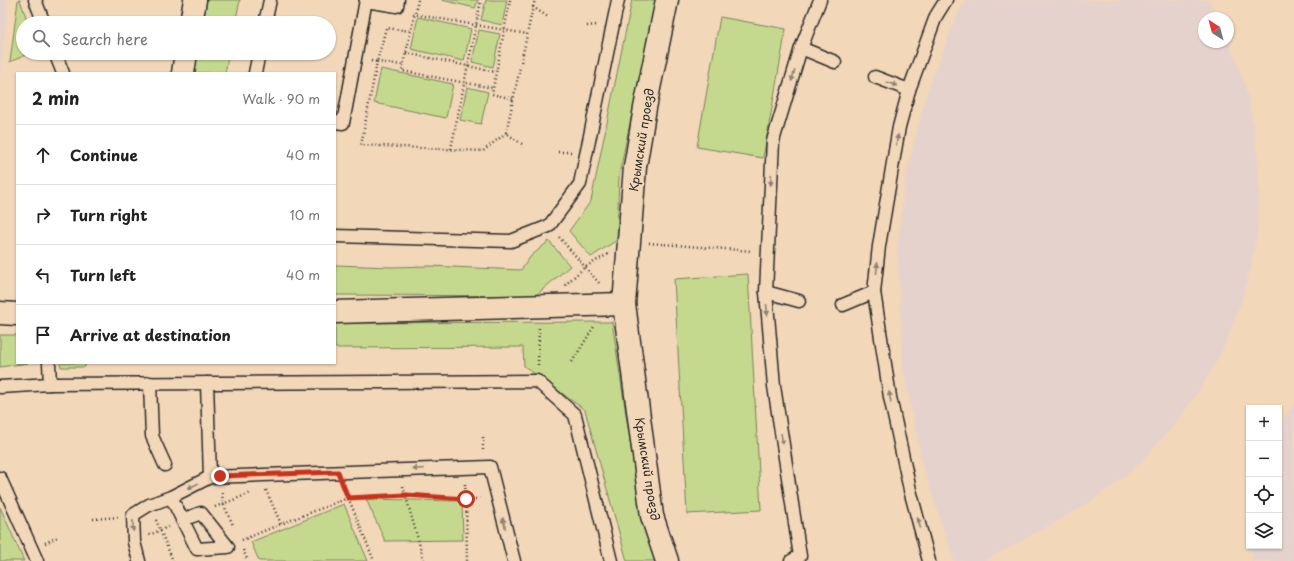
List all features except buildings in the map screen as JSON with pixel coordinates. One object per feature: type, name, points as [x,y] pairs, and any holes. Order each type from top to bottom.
[{"type":"street","points":[[192,16],[195,0]]},
{"type":"street","name":"Крымский проезд","points":[[667,0],[645,108],[635,167],[624,304],[652,516],[668,561]]},
{"type":"street","points":[[183,72],[185,60]]},
{"type":"street","points":[[336,312],[624,304]]},
{"type":"street","points":[[0,313],[16,314]]},
{"type":"lane","points":[[35,0],[41,16]]},
{"type":"lane","points":[[267,16],[270,0]]},
{"type":"lane","points":[[336,122],[343,123],[366,0],[397,6],[398,0]]},
{"type":"lane","points":[[336,236],[511,241],[548,226],[580,184],[618,0]]},
{"type":"lane","points":[[791,561],[800,556],[774,386],[766,292],[773,141],[801,48],[820,0]]},
{"type":"lane","points":[[929,561],[910,490],[892,404],[874,292],[888,186],[899,127],[909,90],[936,16],[946,0]]},
{"type":"lane","points":[[801,48],[835,62]]},
{"type":"lane","points":[[58,60],[63,72]]},
{"type":"lane","points":[[255,72],[258,60]]},
{"type":"lane","points":[[875,77],[909,90]]},
{"type":"lane","points":[[766,292],[799,300]]},
{"type":"lane","points":[[843,305],[874,292]]},
{"type":"lane","points":[[49,364],[50,384]]},
{"type":"lane","points":[[0,387],[50,384],[538,381],[575,415],[611,561]]},
{"type":"lane","points":[[150,383],[152,436],[164,465]]},
{"type":"lane","points":[[207,383],[215,476]]},
{"type":"lane","points":[[139,561],[134,542],[133,515],[149,505],[171,497],[215,476],[490,466],[514,561]]},
{"type":"lane","points":[[0,478],[37,561]]},
{"type":"lane","points":[[171,497],[182,520],[197,549],[228,547],[201,513],[182,520]]},
{"type":"path","points":[[418,0],[402,71],[493,88]]},
{"type":"path","points":[[451,149],[481,0]]},
{"type":"path","points":[[510,0],[492,94],[514,99]]},
{"type":"path","points":[[411,31],[386,28],[361,145],[483,151],[506,133],[535,0]]},
{"type":"path","points":[[533,8],[548,17]]},
{"type":"path","points":[[407,13],[527,34]]},
{"type":"path","points":[[406,53],[496,72]]},
{"type":"path","points":[[355,59],[403,65]]},
{"type":"path","points":[[506,133],[522,144]]},
{"type":"path","points":[[464,468],[467,561]]},
{"type":"path","points":[[399,470],[424,561]]},
{"type":"path","points":[[338,472],[374,561]]},
{"type":"path","points":[[259,475],[281,524]]},
{"type":"path","points":[[215,476],[223,503],[234,528]]},
{"type":"path","points":[[201,513],[264,488]]},
{"type":"path","points":[[239,541],[348,498],[406,495],[466,499],[498,499]]},
{"type":"path","points":[[149,505],[173,561]]},
{"type":"path","points":[[93,519],[133,515]]},
{"type":"path","points":[[134,542],[182,520]]},
{"type":"path","points":[[242,547],[248,561]]},
{"type":"shaded area","points":[[0,0],[8,0],[0,75]]},
{"type":"shaded area","points":[[965,0],[1209,0],[1216,12],[1198,12],[1198,48],[1231,48],[1245,85],[1253,121],[1258,158],[1259,196],[1257,233],[1250,270],[1240,306],[1222,351],[1202,386],[1177,422],[1140,463],[1111,487],[1081,508],[984,561],[954,561],[922,464],[903,367],[897,249],[906,174],[926,95],[957,15]]},
{"type":"shaded area","points":[[1294,404],[1294,561],[1252,561],[1251,549],[1282,549],[1282,421]]},
{"type":"green space","points":[[18,0],[20,0],[26,16],[16,16],[16,59],[10,62]]},
{"type":"green space","points":[[207,0],[240,0],[237,16],[204,16]]},
{"type":"green space","points":[[442,0],[478,0],[475,8]]},
{"type":"green space","points":[[486,0],[507,0],[502,25],[481,20]]},
{"type":"green space","points":[[632,0],[656,0],[619,175],[617,240],[591,257],[569,231],[591,201]]},
{"type":"green space","points":[[418,17],[471,29],[464,61],[411,49]]},
{"type":"green space","points":[[720,17],[786,29],[763,158],[697,147]]},
{"type":"green space","points":[[479,30],[500,34],[493,67],[472,62]]},
{"type":"green space","points":[[197,60],[228,60],[225,72],[194,72]]},
{"type":"green space","points":[[381,69],[453,84],[446,118],[374,103]]},
{"type":"green space","points":[[467,87],[488,92],[481,124],[460,120]]},
{"type":"green space","points":[[549,241],[570,266],[535,296],[336,295],[336,265],[392,267],[429,266],[521,270],[531,256]]},
{"type":"green space","points":[[748,274],[761,510],[687,514],[674,279]]},
{"type":"green space","points":[[612,322],[642,520],[658,561],[627,561],[585,410],[524,366],[523,347],[336,348],[336,323]]},
{"type":"green space","points":[[0,335],[16,335],[16,364],[21,364],[0,367]]},
{"type":"green space","points":[[60,364],[85,364],[85,367],[61,367]]},
{"type":"green space","points":[[366,499],[462,501],[463,540],[385,541]]},
{"type":"green space","points":[[344,504],[368,561],[259,561],[251,542]]},
{"type":"green space","points":[[0,507],[24,561],[0,561]]},
{"type":"route","points":[[220,476],[338,472],[348,498],[406,495],[466,499]]}]
